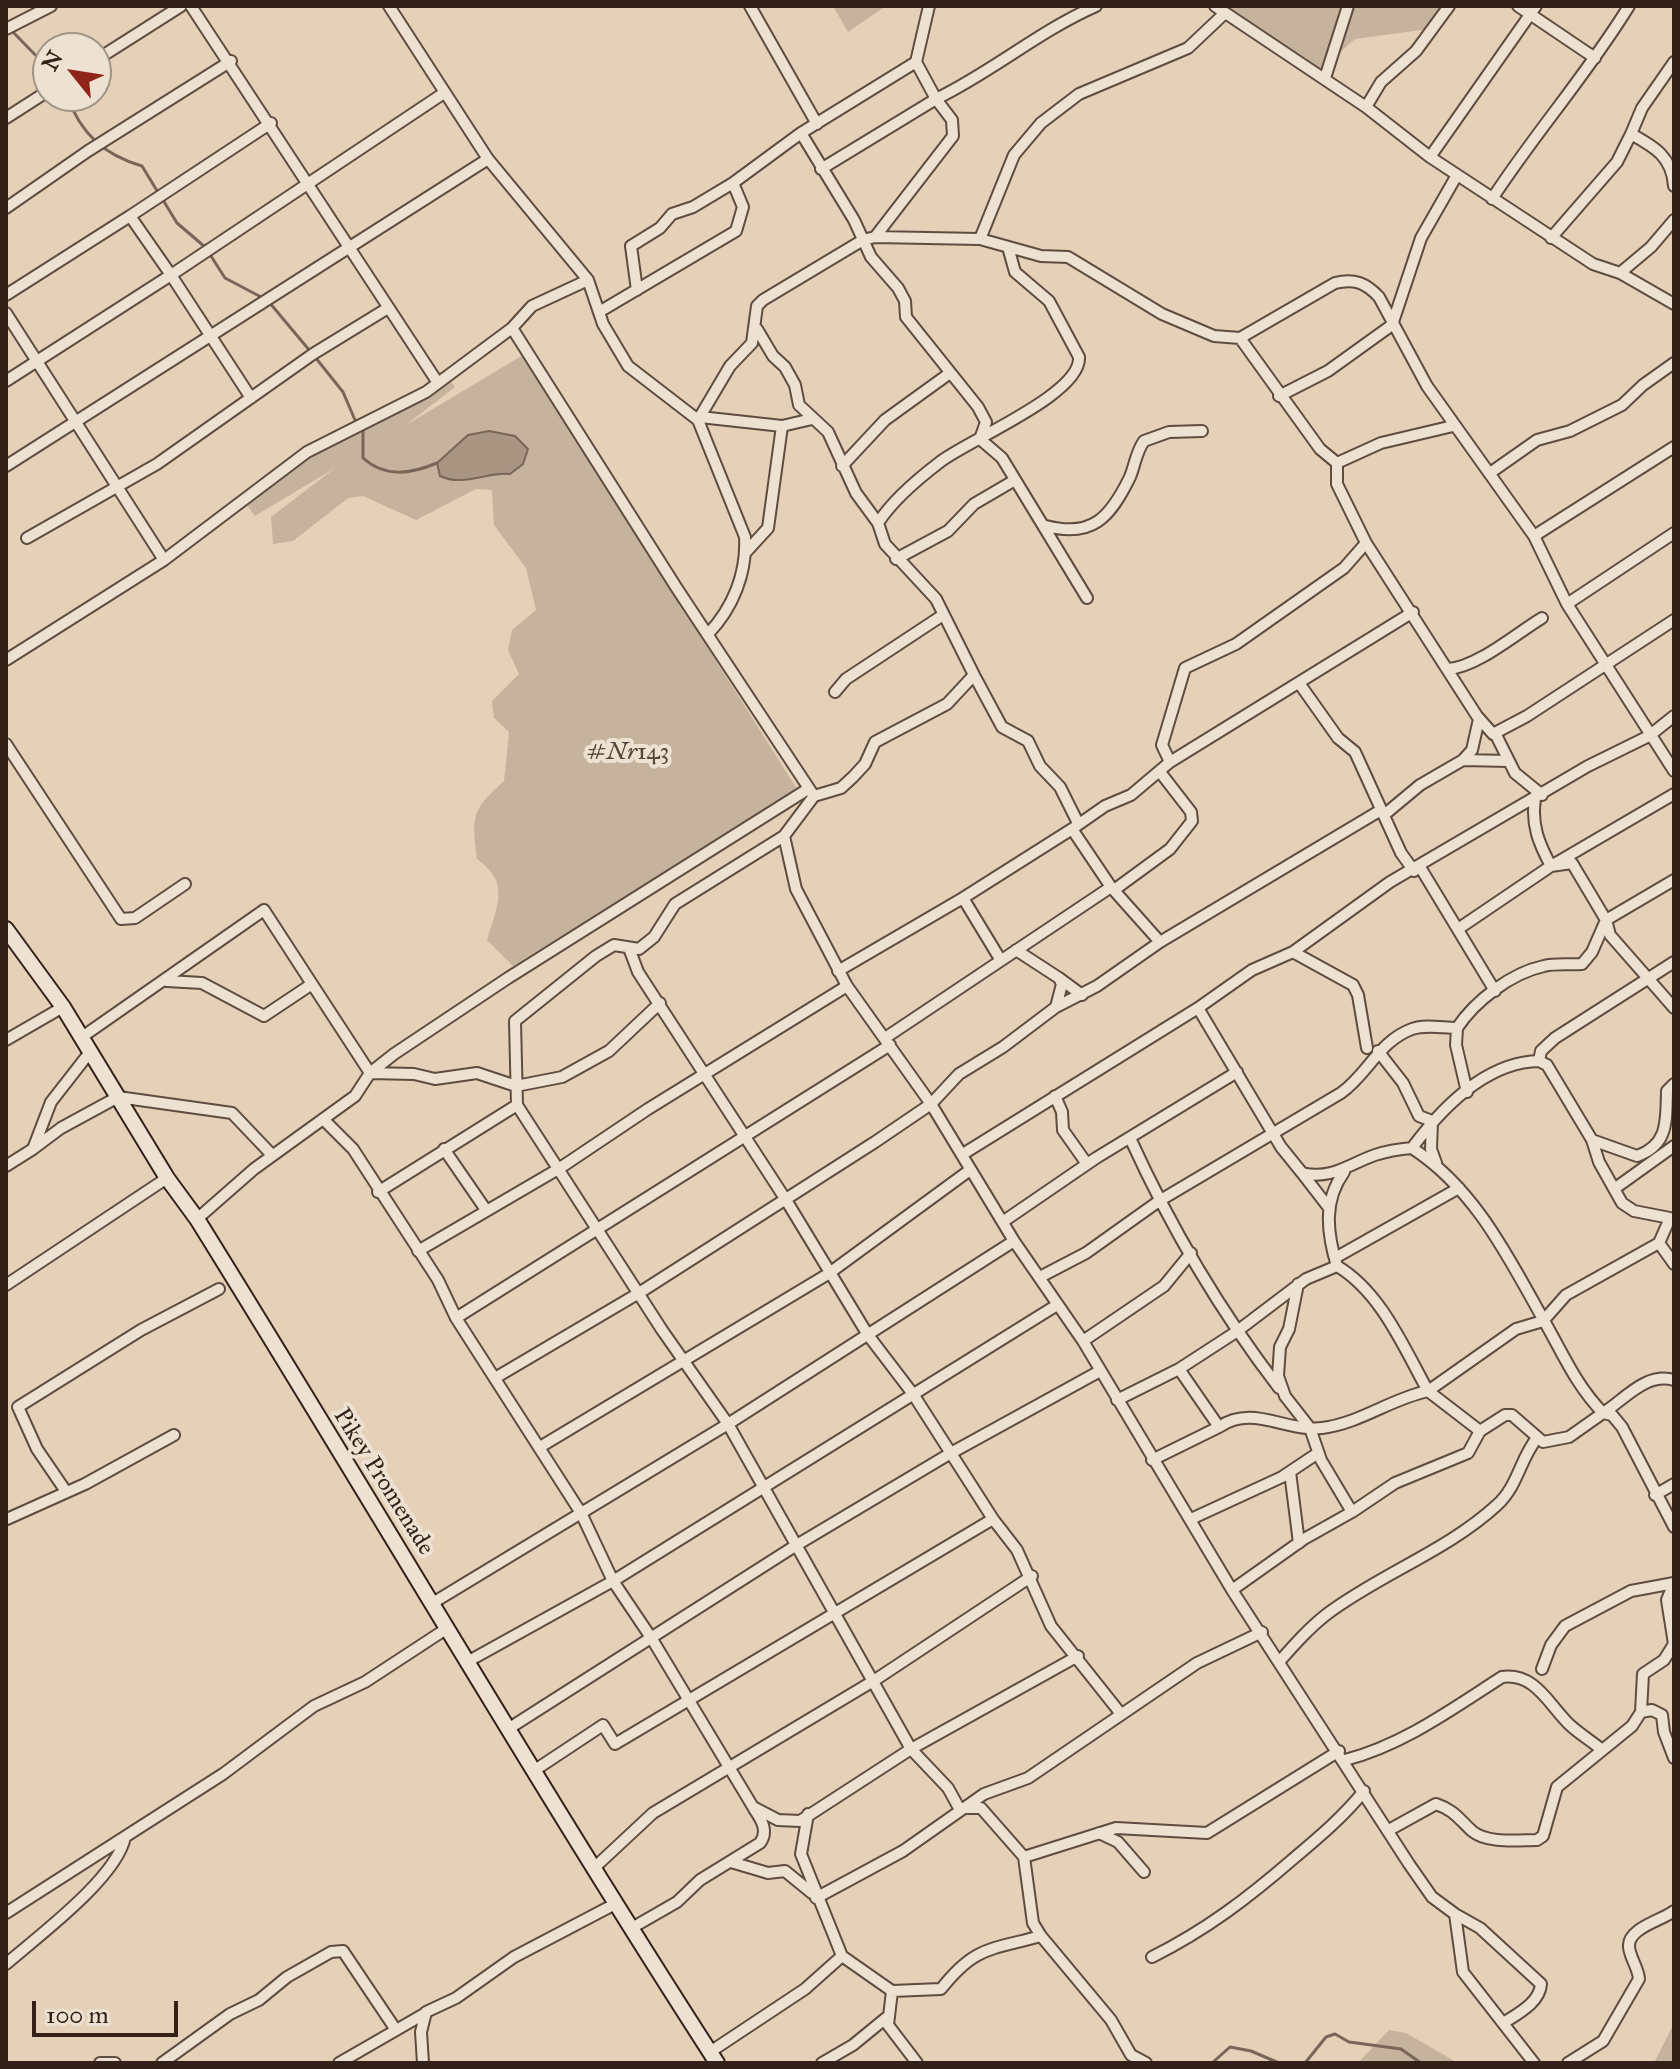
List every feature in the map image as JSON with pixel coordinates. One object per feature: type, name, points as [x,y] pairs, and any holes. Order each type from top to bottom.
[{"type":"street","points":[[6,29],[51,6]]},
{"type":"street","points":[[112,50],[181,6]]},
{"type":"street","points":[[191,6],[231,61],[309,182],[347,249],[438,383]]},
{"type":"street","points":[[389,6],[488,159],[588,280],[599,312],[628,366],[699,418],[782,426],[812,419]]},
{"type":"street","points":[[750,6],[817,124]]},
{"type":"street","points":[[875,237],[953,136],[952,120],[936,99],[916,62],[929,6]]},
{"type":"street","points":[[821,169],[936,99],[999,65],[1058,24],[1096,6]]},
{"type":"street","points":[[1215,6],[1325,78],[1430,157],[1551,238],[1593,264],[1620,273],[1674,304]]},
{"type":"street","points":[[1325,78],[1348,6]]},
{"type":"street","points":[[1366,107],[1381,82],[1416,51],[1449,6]]},
{"type":"street","points":[[1518,6],[1533,10],[1595,58]]},
{"type":"street","points":[[1492,199],[1536,132],[1595,58],[1629,6]]},
{"type":"street","points":[[1430,157],[1533,10]]},
{"type":"street","points":[[980,239],[1014,155],[1041,123],[1079,94],[1188,48],[1225,13]]},
{"type":"street","points":[[6,208],[88,151],[231,61]]},
{"type":"street","points":[[637,290],[631,246],[660,228],[672,214],[693,207],[733,183],[801,133],[916,62]]},
{"type":"street","points":[[1551,238],[1617,162],[1642,108],[1674,62]]},
{"type":"street","points":[[6,381],[444,93]]},
{"type":"street","points":[[6,118],[32,101]]},
{"type":"street","points":[[6,295],[271,123]]},
{"type":"street","points":[[801,133],[871,257],[898,288],[905,301],[906,317],[986,422],[980,439]]},
{"type":"street","points":[[1631,134],[1666,158],[1674,174],[1674,186]]},
{"type":"street","points":[[6,466],[488,159]]},
{"type":"street","points":[[1279,396],[1328,371],[1392,325],[1421,238],[1457,175]]},
{"type":"street","points":[[599,312],[736,231],[743,207],[733,183]]},
{"type":"street","points":[[130,216],[251,398]]},
{"type":"street","points":[[1620,273],[1651,247],[1674,220]]},
{"type":"street","points":[[699,418],[730,366],[752,343],[757,329],[757,306],[863,240],[875,237],[980,239],[1041,256],[1068,257],[1162,314],[1214,336],[1240,338],[1335,283],[1351,279],[1372,289],[1379,297],[1392,325],[1453,426],[1534,536],[1567,604],[1674,771]]},
{"type":"street","points":[[878,523],[942,460],[1071,380],[1079,367],[1079,357],[1049,301],[1015,272],[1008,247]]},
{"type":"street","points":[[6,660],[164,560],[307,452],[438,383],[512,328],[540,302],[588,280]]},
{"type":"street","points":[[27,538],[157,464],[388,308]]},
{"type":"street","points":[[6,313],[164,560]]},
{"type":"street","points":[[512,328],[811,792]]},
{"type":"street","points":[[757,329],[795,385],[799,405],[828,432],[842,466],[878,523],[885,544],[896,559],[928,588],[1002,727],[1028,741],[1040,766],[1060,787],[1075,826],[1112,888],[1160,942]]},
{"type":"street","points":[[1240,338],[1320,449],[1337,463]]},
{"type":"street","points":[[1490,473],[1537,440],[1570,431],[1622,405],[1674,363]]},
{"type":"street","points":[[842,466],[885,420],[950,373]]},
{"type":"street","points":[[699,418],[745,537],[746,552],[736,592],[721,621],[708,634]]},
{"type":"street","points":[[746,552],[768,528],[782,426]]},
{"type":"street","points":[[1337,463],[1381,443],[1453,426]]},
{"type":"street","points":[[1046,526],[1078,532],[1100,522],[1124,486],[1144,441],[1169,432],[1202,431]]},
{"type":"street","points":[[980,439],[1002,458],[1087,598]]},
{"type":"street","points":[[1534,536],[1674,448]]},
{"type":"street","points":[[1337,463],[1337,484],[1366,543],[1479,719],[1496,735],[1515,773],[1539,797]]},
{"type":"street","points":[[896,559],[948,531],[974,504],[1015,480]]},
{"type":"street","points":[[1567,604],[1674,533]]},
{"type":"street","points":[[1170,762],[1162,745],[1185,668],[1236,644],[1344,568],[1366,543]]},
{"type":"street","points":[[838,971],[1131,795],[1170,762],[1413,612]]},
{"type":"street","points":[[835,692],[846,679],[943,615]]},
{"type":"street","points":[[1448,669],[1477,660],[1542,618]]},
{"type":"street","points":[[1496,735],[1674,620]]},
{"type":"street","points":[[197,1219],[272,1155],[355,1096],[370,1073],[508,978],[811,792],[841,788],[865,764],[875,742],[947,704],[974,675]]},
{"type":"street","points":[[1299,683],[1338,738],[1355,752],[1401,853],[1417,869],[1458,929],[1495,991]]},
{"type":"street","points":[[963,1154],[1198,1008],[1252,970],[1293,952],[1371,895],[1588,766],[1649,736],[1674,716]]},
{"type":"street","points":[[495,1378],[639,1293],[786,1200],[931,1104],[959,1074],[1003,1047],[1056,1007],[1082,995],[1160,942],[1383,812],[1420,785],[1463,760],[1472,750],[1479,719]]},
{"type":"street","points":[[6,744],[121,919],[135,918],[185,884]]},
{"type":"street","points":[[1463,760],[1509,761]]},
{"type":"street","points":[[456,1318],[600,1230],[677,1177],[745,1138],[888,1042],[1000,959],[1170,849],[1192,821],[1191,812],[1160,772]]},
{"type":"street","points":[[811,792],[784,836],[675,904],[654,937],[639,949],[614,945],[515,1021],[517,1105],[728,1424],[795,1546],[875,1680],[911,1749],[948,1788],[959,1808]]},
{"type":"street","points":[[1458,929],[1551,866],[1674,794]]},
{"type":"street","points":[[1539,797],[1533,814],[1536,835],[1551,866]]},
{"type":"street","points":[[784,836],[796,889],[847,986],[931,1104],[1014,1241],[1083,1341],[1232,1590],[1432,1897],[1480,1928],[1541,1984],[1540,1992],[1526,2008],[1505,2022]]},
{"type":"street","points":[[1551,866],[1572,863],[1606,920],[1610,935],[1674,1008]]},
{"type":"street","points":[[1467,1092],[1456,1045],[1457,1028],[1467,1013],[1495,991],[1545,965],[1582,964],[1592,952],[1606,920],[1674,880]]},
{"type":"street","points":[[963,898],[1000,959]]},
{"type":"street","points":[[82,1037],[167,981],[264,910],[370,1073]]},
{"type":"street","name":"Pikey Promenade","points":[[6,929],[63,1007],[167,1178],[197,1219],[630,1929],[714,2057]]},
{"type":"street","points":[[629,948],[638,972],[786,1200],[828,1274],[868,1335],[913,1394],[993,1519],[1007,1535],[1032,1576],[1051,1626],[1078,1656],[1121,1714]]},
{"type":"street","points":[[1016,950],[1082,995]]},
{"type":"street","points":[[1293,952],[1353,985],[1358,995],[1367,1048]]},
{"type":"street","points":[[1539,1061],[1541,1051],[1555,1038],[1674,962]]},
{"type":"street","points":[[1056,1007],[1062,984],[1059,978]]},
{"type":"street","points":[[167,981],[202,983],[264,1016],[312,984]]},
{"type":"street","points":[[418,1251],[560,1168],[847,986]]},
{"type":"street","points":[[370,1073],[414,1074],[435,1079],[477,1073],[516,1086],[562,1077],[609,1051],[660,1003]]},
{"type":"street","points":[[6,1040],[63,1007]]},
{"type":"street","points":[[1198,1008],[1273,1133],[1329,1208]]},
{"type":"street","points":[[1040,1277],[1086,1253],[1159,1201],[1350,1087],[1378,1051],[1411,1029],[1457,1028]]},
{"type":"street","points":[[1378,1051],[1403,1083],[1419,1116],[1432,1121]]},
{"type":"street","points":[[33,1149],[51,1102],[90,1052]]},
{"type":"street","points":[[1152,1460],[1240,1416],[1310,1428],[1360,1420],[1403,1396],[1428,1391],[1516,1329],[1543,1321],[1566,1295],[1659,1243],[1670,1218],[1626,1208],[1599,1162],[1592,1140],[1547,1065],[1539,1061],[1505,1070],[1448,1103],[1412,1148],[1375,1155],[1344,1172],[1302,1173]]},
{"type":"street","points":[[1004,1221],[1087,1164],[1237,1072]]},
{"type":"street","points":[[1592,1140],[1637,1156],[1658,1146],[1666,1129],[1667,1091],[1674,1084]]},
{"type":"street","points":[[1055,1096],[1062,1112],[1063,1130],[1087,1164]]},
{"type":"street","points":[[6,1166],[61,1128],[118,1097],[232,1113],[272,1155]]},
{"type":"street","points":[[378,1192],[517,1105]]},
{"type":"street","points":[[323,1119],[353,1149],[418,1251],[456,1318],[581,1513],[613,1581],[652,1639],[728,1769],[763,1822],[764,1838],[700,1880],[677,1902],[630,1929]]},
{"type":"street","points":[[1432,1121],[1431,1149],[1437,1164]]},
{"type":"street","points":[[1130,1138],[1159,1201],[1236,1332],[1310,1428],[1318,1453],[1352,1512]]},
{"type":"street","points":[[1614,1189],[1674,1146]]},
{"type":"street","points":[[1412,1148],[1437,1164],[1501,1242],[1575,1381],[1603,1413],[1612,1415],[1622,1427],[1674,1527]]},
{"type":"street","points":[[444,1149],[486,1210]]},
{"type":"street","points":[[540,1447],[828,1274],[970,1170]]},
{"type":"street","points":[[1344,1172],[1329,1208],[1329,1238],[1336,1262],[1354,1276],[1379,1308],[1428,1391],[1480,1431]]},
{"type":"street","points":[[6,1285],[167,1178]]},
{"type":"street","points":[[1117,1400],[1179,1369],[1236,1332],[1298,1284],[1459,1188]]},
{"type":"street","points":[[431,1604],[728,1424],[1014,1241]]},
{"type":"street","points":[[1659,1243],[1674,1264]]},
{"type":"street","points":[[1083,1341],[1164,1286],[1191,1253]]},
{"type":"street","points":[[1285,1396],[1278,1376],[1279,1356],[1289,1329],[1298,1284]]},
{"type":"street","points":[[65,1490],[37,1449],[18,1407],[141,1330],[219,1289]]},
{"type":"street","points":[[467,1662],[613,1581],[1057,1305]]},
{"type":"street","points":[[1179,1369],[1219,1427]]},
{"type":"street","points":[[508,1729],[795,1546],[951,1453],[1100,1371]]},
{"type":"street","points":[[1232,1590],[1299,1543],[1405,1478],[1468,1453],[1480,1431],[1505,1415],[1512,1415],[1537,1438],[1548,1442],[1569,1437],[1645,1382],[1661,1377],[1674,1380]]},
{"type":"street","points":[[7,1519],[65,1490],[85,1484],[174,1435]]},
{"type":"street","points":[[1279,1662],[1328,1613],[1436,1549],[1495,1507],[1516,1482],[1529,1447],[1537,1438]]},
{"type":"street","points":[[1191,1519],[1290,1472],[1318,1453]]},
{"type":"street","points":[[1290,1472],[1299,1543]]},
{"type":"street","points":[[1655,1495],[1674,1484]]},
{"type":"street","points":[[535,1770],[603,1725],[615,1744],[993,1519]]},
{"type":"street","points":[[594,1868],[653,1813],[875,1680],[1032,1576]]},
{"type":"street","points":[[1389,1830],[1436,1804],[1449,1808],[1473,1832],[1489,1838],[1537,1840],[1546,1832],[1546,1818],[1557,1787],[1632,1726],[1641,1712],[1643,1674],[1664,1660],[1674,1644],[1667,1607],[1674,1583],[1631,1591],[1565,1626],[1551,1645],[1542,1669]]},
{"type":"street","points":[[6,1913],[223,1774],[314,1706],[365,1682],[446,1629]]},
{"type":"street","points":[[816,1898],[903,1851],[959,1808],[998,1787],[1028,1778],[1197,1663],[1262,1632]]},
{"type":"street","points":[[753,1807],[778,1820],[800,1821],[911,1749],[1078,1656]]},
{"type":"street","points":[[1024,1857],[1116,1828],[1207,1833],[1342,1756],[1368,1755],[1438,1721],[1502,1677],[1510,1676],[1539,1689],[1569,1724],[1601,1749]]},
{"type":"street","points":[[1641,1712],[1652,1710],[1662,1715],[1664,1732],[1674,1758]]},
{"type":"street","points":[[1152,1957],[1189,1938],[1254,1894],[1327,1832],[1364,1791]]},
{"type":"street","points":[[959,1808],[981,1808],[1024,1857],[1033,1923],[1111,2020],[1131,2055],[1146,2063]]},
{"type":"street","points":[[808,1814],[801,1854],[816,1898],[842,1956],[892,1991],[941,1989],[964,1961],[984,1950],[1041,1936]]},
{"type":"street","points":[[1097,1833],[1112,1837],[1144,1872]]},
{"type":"street","points":[[6,1964],[65,1916],[106,1869],[125,1837]]},
{"type":"street","points":[[731,1862],[768,1873],[785,1871],[804,1883],[816,1898]]},
{"type":"street","points":[[339,2063],[456,1998],[514,1957],[615,1904]]},
{"type":"street","points":[[1568,2063],[1603,2041],[1627,2001],[1639,1974],[1629,1947],[1631,1939],[1646,1925],[1674,1911]]},
{"type":"street","points":[[1455,1914],[1463,1972],[1534,2063]]},
{"type":"street","points":[[162,2063],[230,2014],[259,2000],[287,1977],[331,1952],[343,1951],[396,2030]]},
{"type":"street","points":[[714,2057],[805,1989],[842,1956]]},
{"type":"street","points":[[822,2063],[853,2045],[886,2018],[892,1991]]},
{"type":"street","points":[[423,2063],[421,2032],[426,2012]]},
{"type":"street","points":[[886,2018],[917,2063]]},
{"type":"street","points":[[100,2063],[115,2063]]},
{"type":"green space","points":[[833,6],[886,6],[848,32]]},
{"type":"green space","points":[[1225,6],[1459,6],[1436,28],[1355,39],[1318,71],[1227,12]]},
{"type":"green space","name":"#Nr143","points":[[523,355],[797,789],[513,966],[487,940],[497,906],[498,886],[488,868],[477,859],[474,832],[480,807],[504,781],[509,732],[494,718],[492,701],[519,674],[508,650],[512,630],[536,610],[526,568],[494,525],[492,490],[476,489],[416,520],[363,496],[348,498],[293,541],[273,544],[271,517],[335,468],[255,516],[246,504],[281,476],[330,446],[450,380],[455,387],[406,425]]},
{"type":"green space","points":[[1674,2023],[1674,2063],[1654,2063]]},
{"type":"green space","points":[[1389,2030],[1406,2033],[1458,2063],[1358,2063]]},
{"type":"shaded area","points":[[489,431],[515,436],[528,449],[523,464],[510,474],[466,480],[440,476],[437,463],[468,435]]},
{"type":"waterway","points":[[12,31],[32,52]]},
{"type":"waterway","points":[[74,112],[87,132],[105,149],[142,166],[159,194]]},
{"type":"waterway","points":[[163,200],[177,223],[205,247]]},
{"type":"waterway","points":[[209,253],[225,278],[263,298]]},
{"type":"waterway","points":[[269,302],[310,351]]},
{"type":"waterway","points":[[315,357],[343,392],[355,420],[360,422]]},
{"type":"waterway","points":[[363,427],[363,458],[380,469],[408,472],[437,463]]},
{"type":"waterway","points":[[1305,2063],[1326,2037],[1335,2034],[1349,2042],[1401,2049],[1421,2063]]},
{"type":"waterway","points":[[1212,2063],[1230,2047],[1251,2051],[1279,2063]]}]
